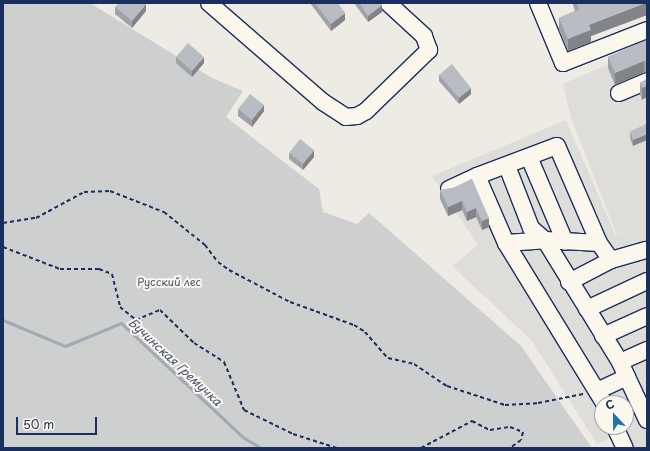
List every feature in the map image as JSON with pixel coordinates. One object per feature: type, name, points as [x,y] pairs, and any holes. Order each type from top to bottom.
[{"type":"street","points":[[209,3],[323,102],[346,117],[357,116],[366,111],[429,50],[424,36],[388,3]]},
{"type":"street","points":[[538,3],[563,63],[647,30]]},
{"type":"street","points":[[620,93],[647,80]]},
{"type":"street","points":[[449,189],[477,176],[557,146],[599,243],[611,260]]},
{"type":"street","points":[[529,157],[565,242]]},
{"type":"street","points":[[507,166],[531,228],[545,240],[569,282],[620,362],[647,420]]},
{"type":"street","points":[[477,176],[506,242],[601,395]]},
{"type":"street","points":[[506,242],[545,240],[599,243]]},
{"type":"street","points":[[569,282],[611,260],[647,250]]},
{"type":"street","points":[[587,309],[647,281]]},
{"type":"street","points":[[604,336],[647,316]]},
{"type":"street","points":[[620,362],[647,350]]},
{"type":"street","points":[[603,395],[627,378]]},
{"type":"street","points":[[619,435],[625,448]]},
{"type":"path","points":[[3,223],[36,218],[84,192],[110,191],[164,212],[174,219],[229,270],[290,302],[354,325],[365,332],[388,358],[414,364],[453,388],[505,404],[594,396]]},
{"type":"path","points":[[3,247],[60,269],[99,268],[112,274],[120,308],[136,320],[160,310],[194,343],[224,362],[244,410],[293,434],[337,448]]},
{"type":"path","points":[[421,448],[472,421],[490,430],[510,428],[523,432],[521,440],[510,448]]},
{"type":"shaded area","points":[[647,47],[647,448],[630,448],[624,435],[634,435],[634,395],[594,395],[594,435],[616,435],[597,444],[532,341],[452,266],[478,245],[432,176],[566,120],[616,236],[633,229],[617,235],[572,121],[563,84]]},
{"type":"green space","name":"Русский лес","points":[[3,3],[90,3],[212,78],[243,91],[226,117],[319,189],[323,212],[357,224],[369,213],[521,346],[592,448],[3,448]]},
{"type":"building","points":[[119,3],[146,4],[132,21],[115,7]]},
{"type":"building","points":[[315,3],[338,3],[345,13],[331,24]]},
{"type":"building","points":[[359,3],[381,3],[382,5],[368,16]]},
{"type":"building","points":[[577,3],[646,3],[589,25],[591,30],[568,39],[559,18],[579,10]]},
{"type":"building","points":[[647,40],[647,61],[615,73],[608,57]]},
{"type":"building","points":[[188,43],[204,57],[192,71],[176,57]]},
{"type":"building","points":[[452,64],[471,88],[459,98],[439,75]]},
{"type":"building","points":[[647,79],[647,86],[642,88],[640,83]]},
{"type":"building","points":[[250,94],[264,105],[252,120],[238,109]]},
{"type":"building","points":[[647,124],[647,134],[633,140],[630,132]]},
{"type":"building","points":[[300,139],[314,150],[303,164],[289,153]]},
{"type":"building","points":[[472,179],[489,218],[482,221],[476,208],[467,212],[462,201],[448,207],[440,190],[453,188]]},
{"type":"waterway","name":"Бучинская Гремучка","points":[[3,320],[65,346],[121,323],[244,438],[261,448]]}]
